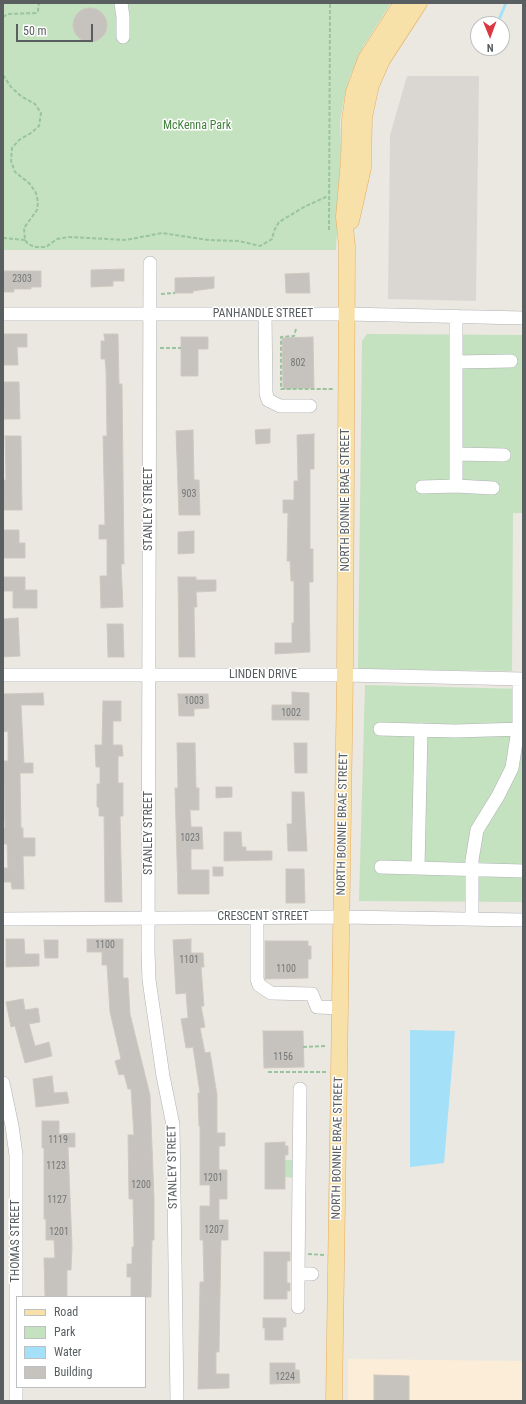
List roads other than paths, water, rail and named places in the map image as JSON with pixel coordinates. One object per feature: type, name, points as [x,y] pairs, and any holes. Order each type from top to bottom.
[{"type":"main road","name":"NORTH BONNIE BRAE STREET","points":[[334,1401],[345,675],[347,246],[344,210],[349,160],[350,120],[354,92],[366,59],[402,3]]},
{"type":"main road","name":"NORTH BONNIE BRAE STREET","points":[[347,246],[363,168],[364,117],[371,85],[382,60],[419,3]]},
{"type":"street","points":[[121,3],[123,16],[123,36]]},
{"type":"street","name":"STANLEY STREET","points":[[150,264],[149,980],[173,1125],[177,1401]]},
{"type":"street","name":"PANHANDLE STREET","points":[[3,314],[347,314],[523,318]]},
{"type":"street","points":[[265,314],[266,393],[268,400],[274,405],[280,406],[310,406]]},
{"type":"street","points":[[456,316],[456,486]]},
{"type":"street","points":[[456,362],[511,361]]},
{"type":"street","points":[[456,454],[504,455]]},
{"type":"street","points":[[422,487],[456,486],[492,488]]},
{"type":"street","name":"LINDEN DRIVE","points":[[3,675],[345,675],[521,679]]},
{"type":"street","points":[[472,920],[472,870],[476,830],[498,796],[512,768],[520,729],[521,679]]},
{"type":"street","points":[[380,729],[520,729]]},
{"type":"street","points":[[418,868],[421,730]]},
{"type":"street","points":[[381,867],[523,871]]},
{"type":"street","points":[[257,917],[257,979],[259,985],[271,993],[312,994],[317,1007],[341,1008]]},
{"type":"street","name":"CRESCENT STREET","points":[[3,919],[342,917],[523,920]]},
{"type":"street","name":"THOMAS STREET","points":[[3,1083],[12,1126],[16,1155],[16,1401]]},
{"type":"street","points":[[298,1307],[300,1089]]},
{"type":"street","points":[[298,1274],[312,1274]]},
{"type":"water","points":[[410,1030],[455,1031],[444,1163],[410,1167]]},
{"type":"waterway","points":[[500,16],[506,3]]},
{"type":"park label","name":"McKenna Park","points":[[197,126]]}]
